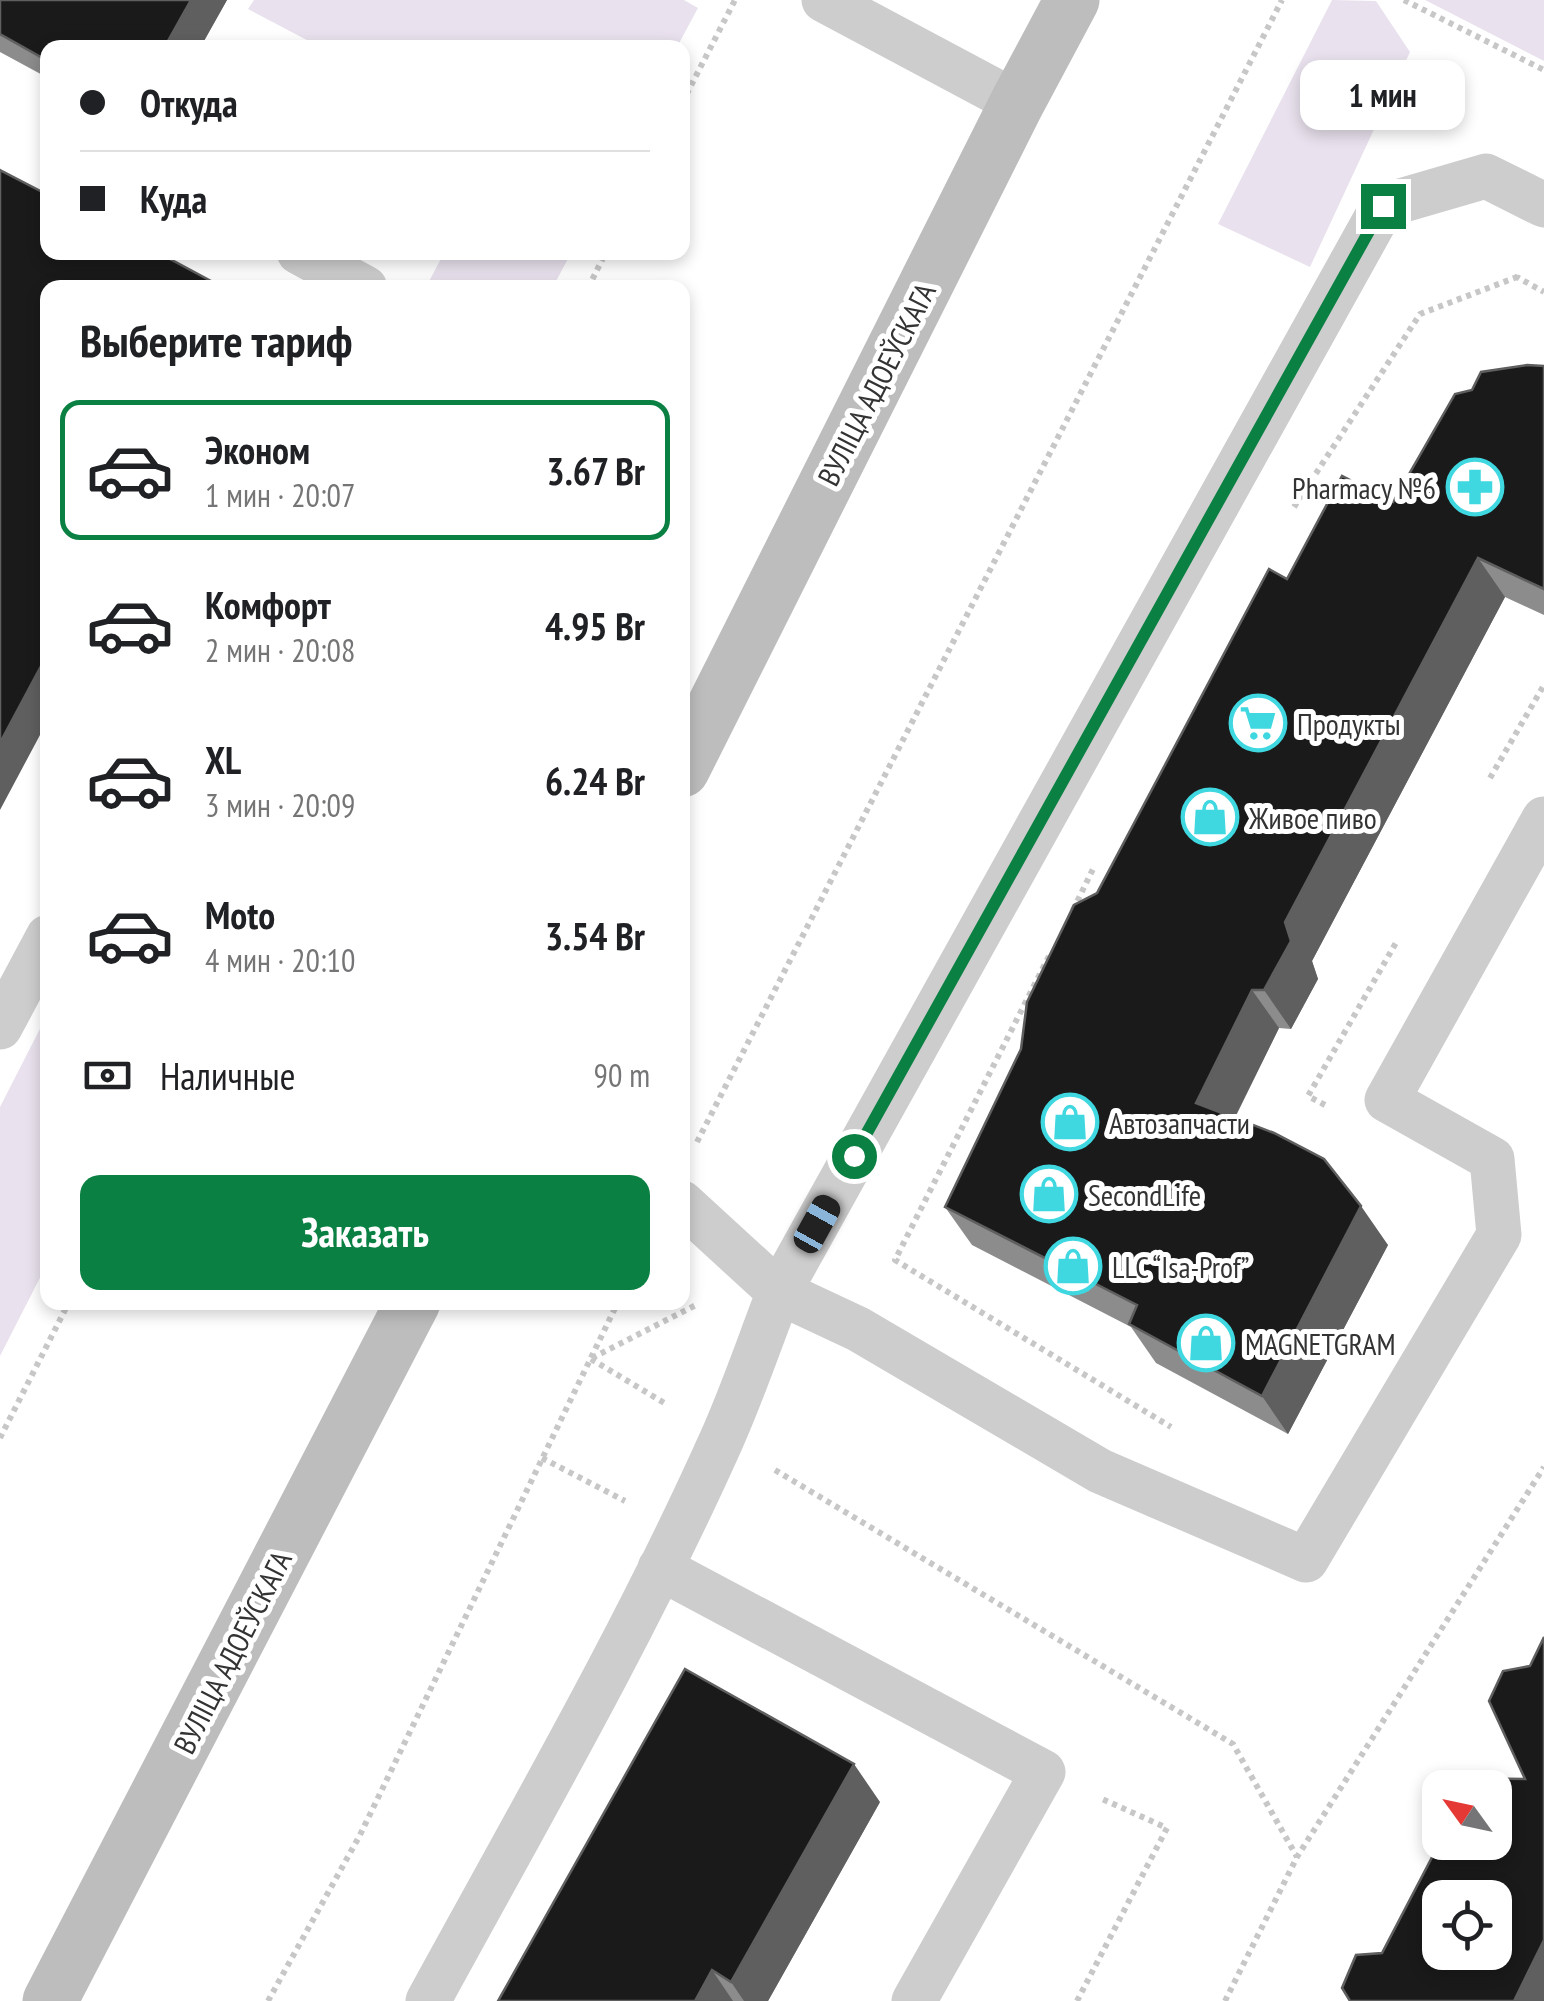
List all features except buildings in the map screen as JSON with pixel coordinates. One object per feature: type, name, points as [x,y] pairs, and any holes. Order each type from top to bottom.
[{"type":"main road","name":"ВУЛІЦА АДОЕЎСКАГА","points":[[690,754],[1072,0]]},
{"type":"main road","name":"ВУЛІЦА АДОЕЎСКАГА","points":[[50,2001],[408,1310]]},
{"type":"lane","points":[[824,0],[1017,103]]},
{"type":"lane","points":[[428,2001],[570,1742],[670,1548],[722,1438],[769,1282],[1383,206],[1486,176],[1544,205]]},
{"type":"lane","points":[[314,260],[350,280]]},
{"type":"lane","points":[[690,1210],[769,1282],[858,1329],[1100,1471],[1306,1560],[1499,1236],[1492,1159],[1388,1100],[1544,819]]},
{"type":"lane","points":[[0,1028],[40,952]]},
{"type":"lane","points":[[670,1548],[1043,1772],[914,2001]]},
{"type":"path","points":[[690,89],[736,0]]},
{"type":"path","points":[[692,1152],[1282,0]]},
{"type":"path","points":[[1405,0],[1544,70]]},
{"type":"path","points":[[1285,522],[1420,314],[1516,278]]},
{"type":"path","points":[[1484,788],[1544,686]]},
{"type":"path","points":[[1072,912],[1098,860]]},
{"type":"path","points":[[1340,1113],[1308,1096],[1406,924]]},
{"type":"path","points":[[1054,947],[896,1260],[1175,1430]]},
{"type":"path","points":[[591,1359],[769,1282]]},
{"type":"path","points":[[0,1438],[65,1310]]},
{"type":"path","points":[[268,2001],[360,1834],[614,1310]]},
{"type":"path","points":[[591,1359],[1233,1744],[1297,1857]]},
{"type":"path","points":[[542,1458],[670,1548]]},
{"type":"path","points":[[1225,2001],[1297,1857],[1544,1467]]},
{"type":"path","points":[[1043,1772],[1167,1828],[1077,2001]]},
{"type":"shaded area","points":[[254,0],[684,0],[698,8],[681,40],[307,40],[248,9]]},
{"type":"shaded area","points":[[1332,0],[1376,1],[1410,52],[1310,267],[1218,224]]},
{"type":"shaded area","points":[[1425,0],[1544,0],[1544,61]]},
{"type":"shaded area","points":[[440,260],[567,260],[557,280],[430,280]]},
{"type":"shaded area","points":[[40,1029],[40,1278],[0,1356],[0,1107]]},
{"type":"place","name":"Pharmacy №6","points":[[1475,487]]},
{"type":"place","name":"Продукты","points":[[1258,723]]},
{"type":"place","name":"Живое пиво","points":[[1210,817]]},
{"type":"place","name":"Автозапчасти","points":[[1070,1122]]},
{"type":"place","name":"SecondLife","points":[[1049,1194]]},
{"type":"place","name":"LLC “Isa-Prof”","points":[[1073,1266]]},
{"type":"place","name":"MAGNETGRAM","points":[[1206,1343]]},
{"type":"route","points":[[854,1156],[1383,206]]}]
